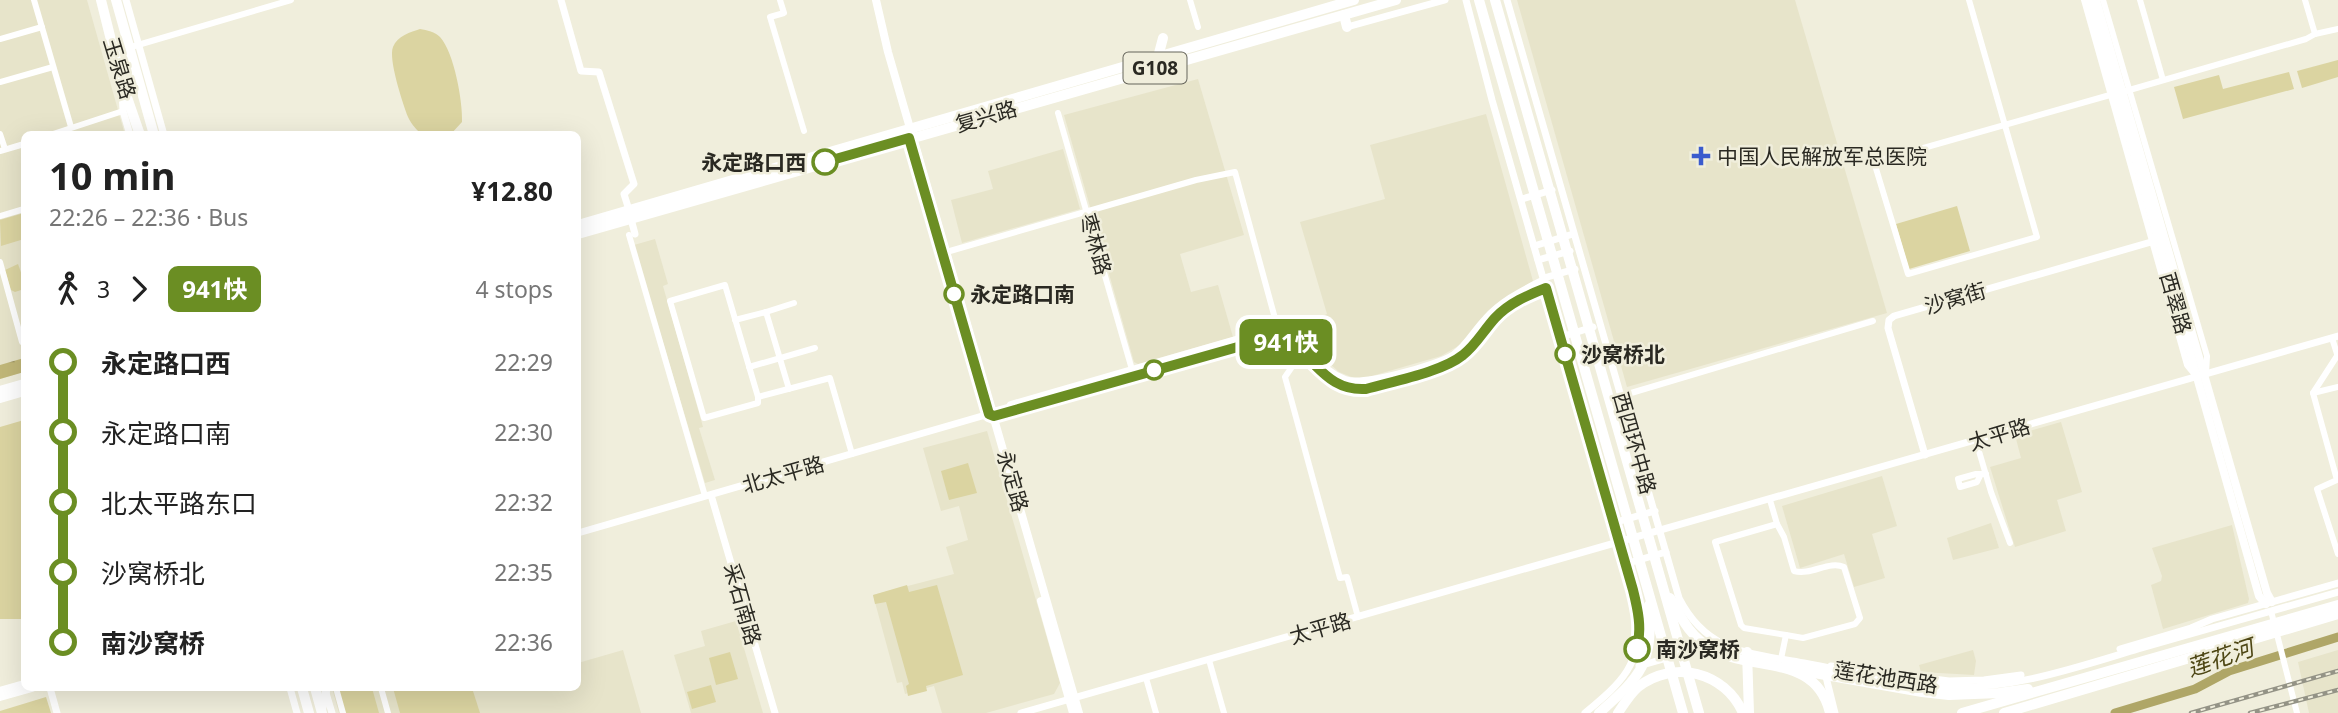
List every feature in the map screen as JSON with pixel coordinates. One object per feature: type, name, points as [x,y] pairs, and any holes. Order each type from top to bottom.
[{"type":"main road","name":"玉泉路","points":[[101,0],[121,80],[139,131]]},
{"type":"main road","name":"玉泉路","points":[[116,0],[134,46],[154,131]]},
{"type":"main road","name":"永定路","points":[[876,0],[911,135],[1072,698],[1079,713]]},
{"type":"main road","name":"复兴路","points":[[911,135],[1158,57],[1354,0]]},
{"type":"main road","name":"复兴路","points":[[581,233],[630,215],[1396,0]]},
{"type":"main road","name":"西四环中路","points":[[1479,0],[1683,713]]},
{"type":"main road","name":"西四环中路","points":[[1495,0],[1699,713]]},
{"type":"main road","name":"西翠路","points":[[2090,0],[2120,93],[2201,376],[2259,596],[2270,606]]},
{"type":"main road","name":"西翠路","points":[[2096,0],[2155,241],[2201,376]]},
{"type":"main road","points":[[1344,15],[1347,27]]},
{"type":"main road","points":[[1158,57],[1163,38]]},
{"type":"main road","name":"复兴路","points":[[581,224],[630,215]]},
{"type":"main road","name":"北太平路","points":[[992,413],[1261,334],[1282,334],[1295,340],[1335,383],[1353,389],[1366,389],[1449,364],[1468,351],[1495,318],[1545,282]]},
{"type":"main road","name":"北太平路","points":[[1133,373],[1266,339],[1281,340],[1304,350]]},
{"type":"main road","points":[[0,391],[21,385]]},
{"type":"main road","points":[[0,398],[21,392]]},
{"type":"main road","points":[[1661,583],[1685,625],[1704,644],[1727,656],[1784,663],[1904,689],[1949,695],[1974,695],[2068,683]]},
{"type":"main road","points":[[1600,713],[1634,680],[1644,665],[1651,634],[1648,587]]},
{"type":"main road","points":[[2005,713],[2338,605]]},
{"type":"main road","points":[[2147,665],[2338,614]]},
{"type":"main road","points":[[1746,713],[1747,652]]},
{"type":"main road","points":[[1784,663],[1816,686],[1833,713]]},
{"type":"main road","name":"莲花池西路","points":[[1962,713],[2068,683],[2147,665]]},
{"type":"main road","points":[[1619,711],[1645,682],[1679,672],[1703,675],[1716,681],[1735,698],[1746,713]]},
{"type":"main road","points":[[0,691],[21,685]]},
{"type":"main road","points":[[0,697],[21,691]]},
{"type":"main road","points":[[303,691],[309,713]]},
{"type":"main road","points":[[315,691],[322,713]]},
{"type":"main road","points":[[322,713],[325,691]]},
{"type":"main road","name":"永定路","points":[[1072,698],[1073,713]]},
{"type":"street","points":[[34,0],[71,127]]},
{"type":"street","points":[[126,0],[134,46],[163,131]]},
{"type":"street","points":[[114,51],[291,0]]},
{"type":"street","points":[[561,0],[581,71],[599,72],[634,184],[624,194],[632,235],[708,495]]},
{"type":"street","points":[[780,0],[784,13],[770,17],[804,131]]},
{"type":"street","points":[[1190,0],[1198,27]]},
{"type":"street","points":[[1347,27],[1445,0]]},
{"type":"street","name":"西四环中路","points":[[1466,0],[1492,100],[1639,613],[1640,637],[1630,668],[1616,686],[1585,713]]},
{"type":"street","name":"西四环中路","points":[[1507,0],[1679,598],[1700,630],[1719,643],[1784,663],[1824,667]]},
{"type":"street","points":[[1969,0],[2006,125],[2037,237],[1908,274],[1874,162],[2006,125],[2120,93],[2306,39],[2315,34],[2338,29]]},
{"type":"street","points":[[2084,0],[2120,93]]},
{"type":"street","points":[[2103,0],[2120,93]]},
{"type":"street","points":[[2140,0],[2163,80]]},
{"type":"street","points":[[2305,0],[2315,34]]},
{"type":"street","points":[[0,39],[42,27]]},
{"type":"street","points":[[0,82],[53,67]]},
{"type":"street","points":[[121,80],[123,111],[129,131]]},
{"type":"street","points":[[60,131],[123,111]]},
{"type":"street","name":"枣林路","points":[[1058,113],[1133,373]]},
{"type":"street","points":[[0,134],[2,150],[21,145]]},
{"type":"street","points":[[945,253],[1196,180],[1235,172],[1276,322],[1295,340]]},
{"type":"street","points":[[1522,199],[1560,188]]},
{"type":"street","points":[[0,216],[21,210]]},
{"type":"street","points":[[1534,246],[1573,234]]},
{"type":"street","name":"沙窝街","points":[[1925,456],[1888,328],[1889,320],[1894,316],[2155,241]]},
{"type":"street","points":[[1538,260],[1577,249]]},
{"type":"street","points":[[0,262],[21,338]]},
{"type":"street","points":[[1545,282],[1583,267]]},
{"type":"street","points":[[725,285],[749,367],[758,403],[704,418],[670,301],[725,285]]},
{"type":"street","points":[[735,320],[794,303]]},
{"type":"street","points":[[766,312],[789,389]]},
{"type":"street","points":[[1621,396],[1873,321]]},
{"type":"street","points":[[1561,337],[1600,325]]},
{"type":"street","points":[[2335,337],[2337,357],[2313,393],[2337,480],[2317,489],[2338,554]]},
{"type":"street","name":"太平路","points":[[1021,713],[2335,337]]},
{"type":"street","points":[[749,367],[815,348]]},
{"type":"street","points":[[1304,350],[1285,377],[1340,578],[1347,577],[1358,617]]},
{"type":"street","points":[[758,397],[830,378],[852,454]]},
{"type":"street","points":[[2313,393],[2338,387]]},
{"type":"street","name":"北太平路","points":[[581,532],[992,413]]},
{"type":"street","points":[[1976,441],[1983,475],[2010,543]]},
{"type":"street","name":"采石南路","points":[[708,495],[775,713]]},
{"type":"street","points":[[1770,500],[1794,571],[1803,574],[1838,564],[1844,567],[1860,618],[1854,624],[1803,638],[1744,628],[1741,625],[1715,542],[1777,524]]},
{"type":"street","points":[[1613,523],[1655,511]]},
{"type":"street","points":[[1625,564],[1666,552]]},
{"type":"street","name":"莲花池西路","points":[[1824,667],[1839,665],[1949,681],[2016,676],[2093,658],[2338,583]]},
{"type":"street","name":"莲花池西路","points":[[2270,606],[2338,592]]},
{"type":"street","points":[[2270,606],[2297,713]]},
{"type":"street","points":[[1784,663],[1786,635]]},
{"type":"street","points":[[1630,668],[1719,643]]},
{"type":"street","points":[[1209,660],[1224,713]]},
{"type":"street","points":[[1824,667],[1833,713]]},
{"type":"street","points":[[1146,678],[1156,713]]},
{"type":"street","points":[[51,691],[57,713]]},
{"type":"street","points":[[291,691],[297,713]]},
{"type":"street","points":[[325,691],[332,713]]},
{"type":"street","points":[[337,691],[343,713]]},
{"type":"street","points":[[382,691],[388,713]]},
{"type":"shaded area","points":[[0,0],[87,0],[124,131],[21,131],[21,373],[0,379]]},
{"type":"shaded area","name":"中国人民解放军总医院","points":[[1517,0],[1795,0],[1887,313],[1627,387]]},
{"type":"shaded area","points":[[420,29],[431,32],[445,44],[453,65],[461,102],[462,122],[454,131],[418,131],[409,120],[394,71],[392,53],[395,43]]},
{"type":"shaded area","points":[[2338,60],[2338,77],[2302,88],[2297,71]]},
{"type":"shaded area","points":[[2289,72],[2294,89],[2183,119],[2174,87],[2219,75],[2223,89]]},
{"type":"shaded area","points":[[1198,79],[1244,235],[1180,254],[1191,292],[1218,285],[1233,337],[1138,364],[1134,362],[1064,115]]},
{"type":"shaded area","points":[[1486,114],[1533,281],[1509,296],[1483,318],[1460,345],[1441,356],[1365,378],[1354,378],[1339,372],[1299,336],[1301,325],[1327,314],[1300,222],[1385,199],[1370,145]]},
{"type":"shaded area","points":[[1063,149],[1080,209],[962,243],[951,200],[993,189],[988,171]]},
{"type":"shaded area","points":[[1957,206],[1970,251],[1909,269],[1896,224]]},
{"type":"shaded area","points":[[21,214],[21,240],[1,246],[0,220]]},
{"type":"shaded area","points":[[655,239],[668,284],[663,286],[703,427],[699,428],[715,480],[705,483],[634,245]]},
{"type":"shaded area","points":[[18,264],[21,290],[11,290],[5,270]]},
{"type":"shaded area","points":[[21,421],[21,619],[0,619],[0,427]]},
{"type":"shaded area","points":[[2061,422],[2082,492],[2057,500],[2066,531],[2015,547],[1990,467],[2021,458],[2015,435]]},
{"type":"shaded area","points":[[987,431],[1060,683],[1054,694],[986,713],[942,713],[934,686],[905,694],[902,682],[897,683],[873,595],[954,574],[946,547],[968,540],[959,506],[941,511],[923,448]]},
{"type":"shaded area","points":[[968,463],[977,493],[949,500],[941,471]]},
{"type":"shaded area","points":[[1882,476],[1897,526],[1872,534],[1885,578],[1854,587],[1844,554],[1800,568],[1782,506]]},
{"type":"shaded area","points":[[1991,523],[1999,548],[1953,560],[1947,538]]},
{"type":"shaded area","points":[[2232,525],[2248,603],[2163,629],[2151,585],[2161,581],[2162,576],[2152,548]]},
{"type":"shaded area","points":[[907,585],[909,592],[937,585],[963,675],[926,686],[927,691],[908,696],[906,686],[909,684],[886,602],[875,604],[873,595]]},
{"type":"shaded area","points":[[736,621],[763,713],[691,713],[674,655],[705,646],[701,631]]},
{"type":"shaded area","points":[[623,650],[641,713],[339,713],[333,691],[581,691],[581,662]]},
{"type":"shaded area","points":[[1973,650],[1976,661],[1974,675],[1921,672],[1919,665]]},
{"type":"shaded area","points":[[2338,650],[2338,713],[2309,713],[2298,662]]},
{"type":"shaded area","points":[[730,652],[738,679],[716,685],[709,658]]},
{"type":"shaded area","points":[[711,685],[716,702],[692,709],[687,692]]},
{"type":"shaded area","points":[[338,691],[373,691],[379,713],[345,713]]},
{"type":"shaded area","points":[[394,691],[473,691],[480,713],[400,713]]},
{"type":"shaded area","points":[[46,697],[51,713],[0,713],[0,711]]},
{"type":"green space","points":[[21,359],[21,373],[0,379],[0,365]]},
{"type":"waterway","name":"莲花河","points":[[2115,713],[2195,689],[2229,671],[2338,637]]},
{"type":"railway","points":[[2191,713],[2338,671]]},
{"type":"railway","points":[[2250,713],[2338,690]]},
{"type":"bus line","name":"941快","points":[[825,162],[909,138],[989,414],[994,416],[1266,339],[1289,343],[1335,383],[1353,389],[1366,389],[1449,364],[1468,351],[1505,310],[1546,288],[1639,613],[1640,637],[1637,649]]},
{"type":"place","name":"中国人民解放军总医院","points":[[1701,156]]},
{"type":"place","name":"永定路口西","points":[[825,162]]},
{"type":"place","name":"永定路口南","points":[[954,294]]},
{"type":"place","name":"沙窝桥北","points":[[1565,354]]},
{"type":"place","name":"南沙窝桥","points":[[1637,649]]}]
